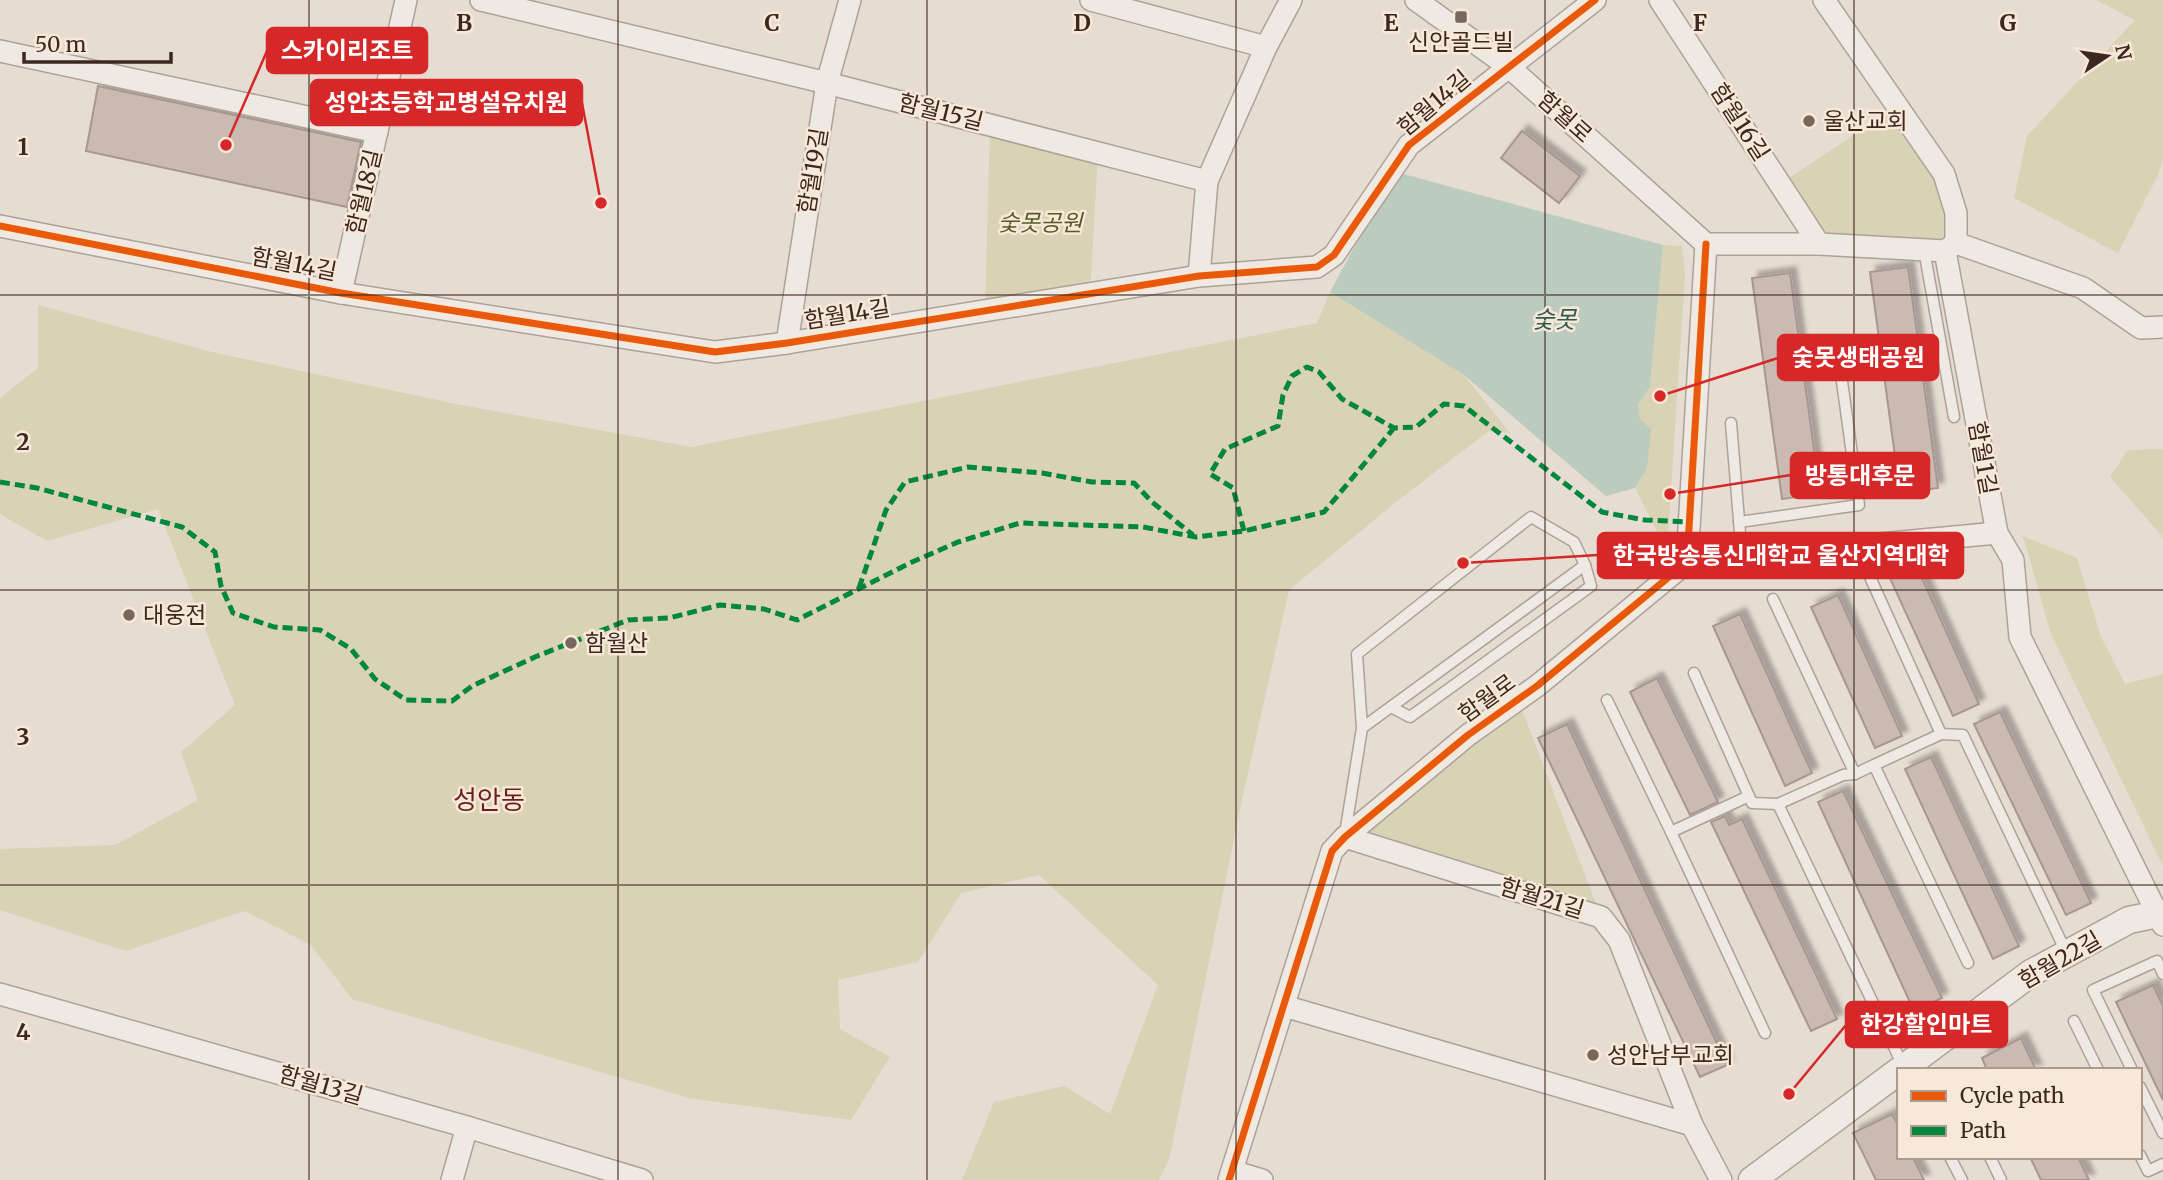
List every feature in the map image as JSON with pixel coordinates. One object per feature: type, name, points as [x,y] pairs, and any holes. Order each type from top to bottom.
[{"type":"street","name":"함월18길","points":[[341,293],[406,0]]},
{"type":"street","name":"함월15길","points":[[481,0],[827,83],[1207,181]]},
{"type":"street","name":"함월19길","points":[[787,343],[827,83],[850,0]]},
{"type":"street","points":[[1091,0],[1266,47]]},
{"type":"street","points":[[1199,275],[1207,181],[1266,47],[1290,0]]},
{"type":"street","name":"함월로","points":[[1416,0],[1509,67],[1706,244]]},
{"type":"street","name":"함월14길","points":[[0,226],[341,293],[715,352],[787,343],[1199,275],[1317,267],[1334,255],[1409,145],[1595,0]]},
{"type":"street","name":"함월16길","points":[[1660,0],[1819,244]]},
{"type":"street","name":"함월1길","points":[[1824,0],[1944,174],[1956,213],[1942,248],[1997,533],[2013,560],[2020,637],[2161,917]]},
{"type":"street","name":"함월18길","points":[[0,51],[377,132]]},
{"type":"street","points":[[1997,533],[1687,562],[1706,244],[1942,248],[2083,288],[2141,328],[2163,327]]},
{"type":"street","name":"함월로","points":[[1230,1176],[1332,851],[1345,837],[1468,734],[1537,686],[1687,562]]},
{"type":"street","name":"함월21길","points":[[1345,837],[1601,917],[1619,940],[1692,1125],[1721,1180]]},
{"type":"street","name":"함월22길","points":[[1905,1068],[2031,973],[2129,920],[2161,917]]},
{"type":"street","name":"함월13길","points":[[0,994],[467,1127],[642,1180]]},
{"type":"street","points":[[1284,1006],[1692,1125]]},
{"type":"street","name":"함월22길","points":[[1752,1180],[1897,1074]]},
{"type":"street","points":[[452,1180],[467,1127]]},
{"type":"street","points":[[1230,1176],[1262,1180]]},
{"type":"lane","points":[[1942,248],[1954,417]]},
{"type":"lane","points":[[1739,522],[1859,505],[1837,345]]},
{"type":"lane","points":[[1731,424],[1742,557]]},
{"type":"lane","points":[[1345,837],[1362,728],[1357,654],[1531,517],[1574,542],[1591,586],[1410,717],[1391,706]]},
{"type":"lane","points":[[1362,728],[1585,565]]},
{"type":"lane","points":[[1870,577],[1941,734]]},
{"type":"lane","points":[[1773,599],[1855,774]]},
{"type":"lane","points":[[1694,673],[1752,803],[1779,804],[1843,775],[1855,774],[1941,734],[1963,735],[2067,954]]},
{"type":"lane","points":[[1607,700],[1765,1033]]},
{"type":"lane","points":[[1874,765],[1968,963]]},
{"type":"lane","points":[[1671,832],[1749,796]]},
{"type":"lane","points":[[1779,804],[1901,1068]]},
{"type":"lane","points":[[2131,1068],[2093,990],[2157,961],[2163,974]]},
{"type":"lane","points":[[2074,1021],[2097,1068]]},
{"type":"lane","points":[[2142,1091],[2163,1133]]},
{"type":"lane","points":[[1951,1159],[1962,1180]]},
{"type":"lane","points":[[1991,1159],[2001,1180]]},
{"type":"lane","points":[[2142,1159],[2151,1176],[2163,1164]]},
{"type":"green space","points":[[2096,0],[2163,0],[2163,159],[2158,175],[2118,253],[2014,198],[2027,136],[2135,20]]},
{"type":"green space","points":[[1898,106],[1944,174],[1956,243],[1819,244],[1780,184]]},
{"type":"green space","name":"숯못공원","points":[[990,125],[1098,153],[1090,294],[985,311]]},
{"type":"green space","points":[[1663,245],[1682,246],[1685,275],[1667,551],[1635,488],[1647,468],[1638,404],[1650,387]]},
{"type":"green space","points":[[1330,292],[1464,375],[1510,433],[1489,431],[1401,498],[1289,590],[1240,809],[1169,1160],[1159,1180],[962,1180],[994,1102],[1064,1086],[1110,1114],[1158,985],[1039,875],[961,893],[918,962],[838,980],[840,1029],[890,1057],[851,1120],[689,1098],[352,999],[311,945],[244,911],[126,951],[0,910],[0,849],[115,845],[198,800],[181,752],[235,705],[158,509],[47,541],[0,513],[0,398],[38,368],[38,305],[212,352],[456,404],[691,447],[1317,323]]},
{"type":"green space","points":[[2163,449],[2163,537],[2110,477],[2128,450]]},
{"type":"green space","points":[[2023,536],[2077,558],[2101,637],[2125,684],[2163,674],[2163,866],[2051,634]]},
{"type":"green space","points":[[1518,699],[1601,917],[1345,837]]},
{"type":"water","name":"숯못","points":[[1400,173],[1663,245],[1650,387],[1638,404],[1640,419],[1651,429],[1647,468],[1635,488],[1606,496],[1464,375],[1330,292]]},
{"type":"building","points":[[98,86],[361,142],[347,207],[86,151]]},
{"type":"building","points":[[1522,131],[1580,176],[1559,203],[1501,158]]},
{"type":"building","points":[[1908,267],[1938,488],[1900,493],[1870,272]]},
{"type":"building","points":[[1790,273],[1820,494],[1782,499],[1752,278]]},
{"type":"building","points":[[1915,563],[1979,704],[1953,716],[1889,576]]},
{"type":"building","points":[[1838,595],[1902,736],[1875,748],[1811,607]]},
{"type":"building","points":[[1740,614],[1812,773],[1785,786],[1713,626]]},
{"type":"building","points":[[1657,678],[1718,802],[1690,815],[1630,692]]},
{"type":"building","points":[[2000,712],[2091,903],[2066,915],[1974,724]]},
{"type":"building","points":[[1567,724],[1727,1065],[1700,1077],[1538,738]]},
{"type":"building","points":[[1931,757],[2019,946],[1993,959],[1905,769]]},
{"type":"building","points":[[1843,791],[1942,998],[1914,1011],[1818,802]]},
{"type":"building","points":[[1725,816],[1729,825],[1742,819],[1837,1019],[1811,1031],[1711,822]]},
{"type":"building","points":[[2153,985],[2163,1006],[2163,1100],[2116,1002]]},
{"type":"building","points":[[2021,1038],[2035,1068],[1986,1068],[1982,1058]]},
{"type":"building","points":[[1892,1114],[1897,1123],[1897,1159],[1914,1159],[1924,1180],[1876,1180],[1853,1133]]},
{"type":"building","points":[[2031,1159],[2079,1159],[2089,1180],[2041,1180]]},
{"type":"marked path","points":[[1244,531],[1233,488],[1210,474],[1225,449],[1278,426],[1283,395],[1292,376],[1307,367],[1319,372],[1342,399],[1394,428],[1416,427],[1444,404],[1464,406],[1602,512],[1645,520],[1690,522]]},
{"type":"marked path","points":[[0,482],[37,488],[182,527],[215,552],[221,586],[233,613],[274,627],[320,630],[351,649],[375,679],[406,700],[452,701],[472,686],[535,657],[628,620],[669,618],[720,605],[764,609],[797,620],[912,562],[958,542],[1020,523],[1143,527],[1196,537],[1244,531],[1324,512],[1394,428]]},
{"type":"marked path","points":[[859,588],[886,510],[905,482],[968,467],[1042,473],[1092,482],[1134,483],[1152,502],[1193,535]]},
{"type":"cycle path","points":[[0,226],[341,293],[715,352],[787,343],[1199,276],[1317,267],[1334,255],[1409,145],[1595,0]]},
{"type":"cycle path","points":[[1229,1180],[1332,851],[1345,837],[1468,735],[1537,686],[1687,562],[1706,244]]},
{"type":"place","name":"신안골드빌","points":[[1461,17]]},
{"type":"place","name":"울산교회","points":[[1809,121]]},
{"type":"place","name":"스카이리조트","points":[[226,145]]},
{"type":"place","name":"성안초등학교병설유치원","points":[[601,203]]},
{"type":"place","name":"숯못생태공원","points":[[1660,396]]},
{"type":"place","name":"방통대후문","points":[[1670,494]]},
{"type":"place","name":"한국방송통신대학교 울산지역대학","points":[[1463,563]]},
{"type":"place","name":"대웅전","points":[[129,615]]},
{"type":"place","name":"함월산","points":[[571,643]]},
{"type":"place","name":"성안남부교회","points":[[1593,1055]]},
{"type":"place","name":"한강할인마트","points":[[1789,1094]]},
{"type":"district","name":"성안동","points":[[489,800]]}]
